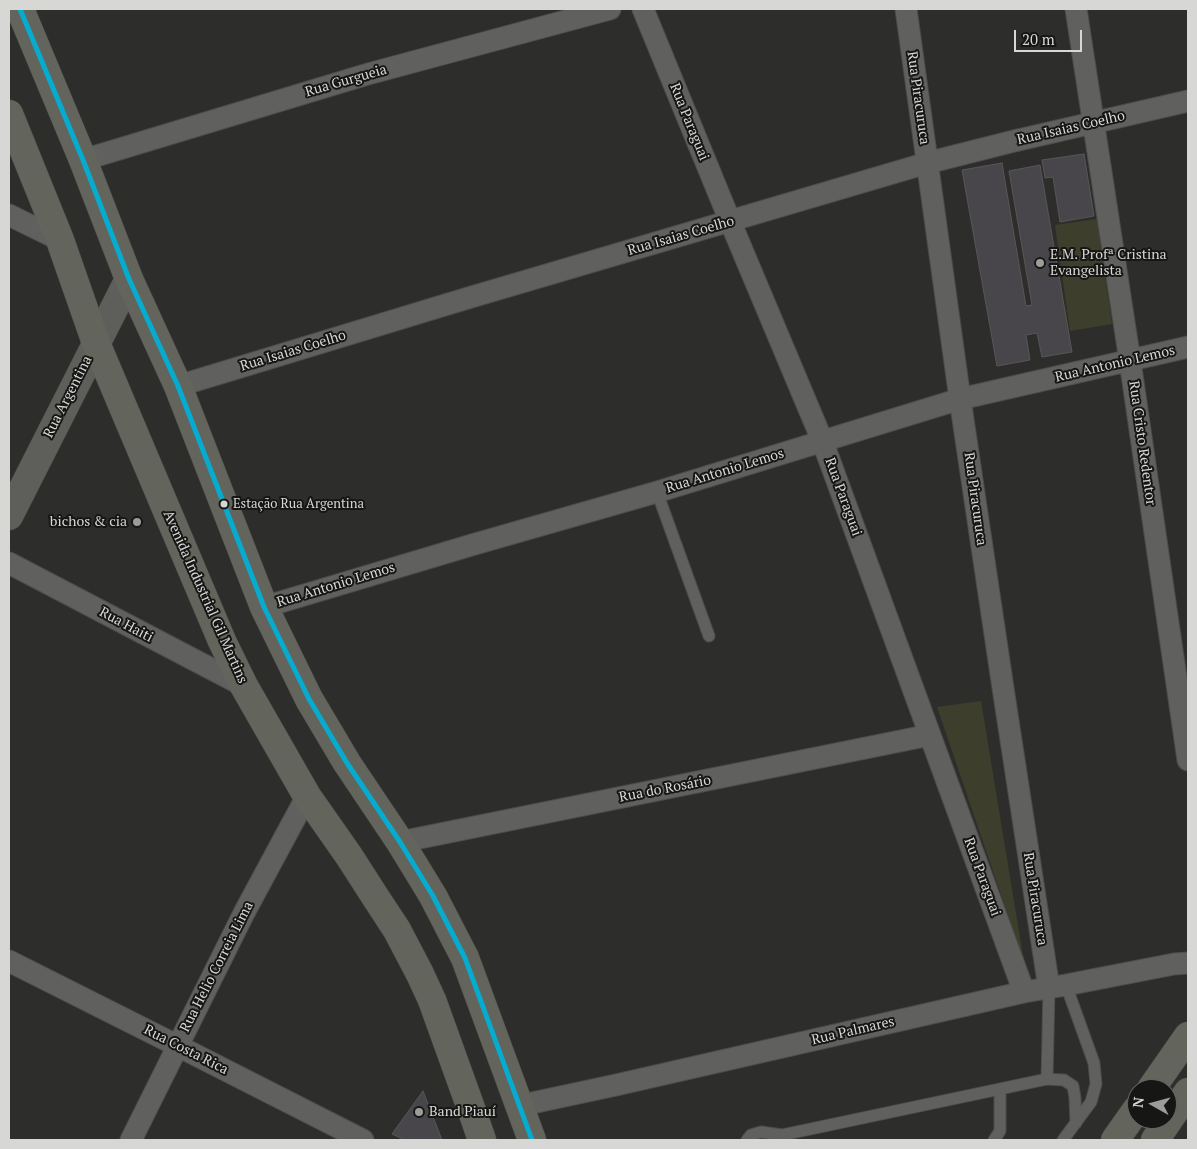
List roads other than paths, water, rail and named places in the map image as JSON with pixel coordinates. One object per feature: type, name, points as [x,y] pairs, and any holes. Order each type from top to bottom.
[{"type":"main road","points":[[20,9],[83,160],[129,279],[178,386],[264,607],[309,699],[347,763],[400,842],[433,896],[465,958],[532,1140]]},
{"type":"main road","name":"Avenida Industrial Gil Martins","points":[[9,114],[60,240],[96,343],[218,632],[244,686],[307,796],[397,930],[420,974],[432,1000],[482,1140]]},
{"type":"main road","points":[[1158,1079],[1188,1036]]},
{"type":"main road","points":[[1155,1140],[1188,1092]]},
{"type":"main road","points":[[1115,1140],[1127,1123]]},
{"type":"street","name":"Rua Gurgueia","points":[[83,160],[368,74],[610,9]]},
{"type":"street","name":"Rua Paraguai","points":[[643,9],[822,440],[1024,992]]},
{"type":"street","name":"Rua Piracuruca","points":[[906,9],[960,399],[1003,688],[1058,987]]},
{"type":"street","name":"Rua Cristo Redentor","points":[[1076,9],[1188,760]]},
{"type":"street","name":"Rua Isaias Coelho","points":[[178,386],[468,298],[927,163],[1188,101]]},
{"type":"street","points":[[9,215],[60,240]]},
{"type":"street","name":"Rua Argentina","points":[[9,516],[129,279]]},
{"type":"street","name":"Rua Antonio Lemos","points":[[264,607],[657,492],[960,399],[1188,348]]},
{"type":"street","name":"Rua Haiti","points":[[9,563],[244,686]]},
{"type":"street","name":"Rua do Rosário","points":[[400,842],[930,735]]},
{"type":"street","name":"Rua Helio Correia Lima","points":[[131,1140],[244,913],[307,796]]},
{"type":"street","name":"Rua Costa Rica","points":[[9,961],[363,1140]]},
{"type":"street","name":"Rua Palmares","points":[[518,1106],[1024,992],[1188,963]]},
{"type":"lane","points":[[657,492],[709,636]]},
{"type":"lane","points":[[1047,1079],[1058,987]]},
{"type":"lane","points":[[1058,987],[1094,1063],[1096,1084],[1091,1102],[1063,1140]]},
{"type":"lane","points":[[747,1140],[751,1135],[762,1132],[782,1137],[1047,1079],[1064,1080],[1073,1086],[1076,1123]]},
{"type":"lane","points":[[994,1140],[1000,1132],[1000,1089]]},
{"type":"place","name":"E.M. Profª Cristina Evangelista","points":[[1040,263]]},
{"type":"place","name":"Estação Rua Argentina","points":[[224,504]]},
{"type":"place","name":"bichos & cia","points":[[137,522]]},
{"type":"place","name":"Band Piauí","points":[[419,1112]]}]
